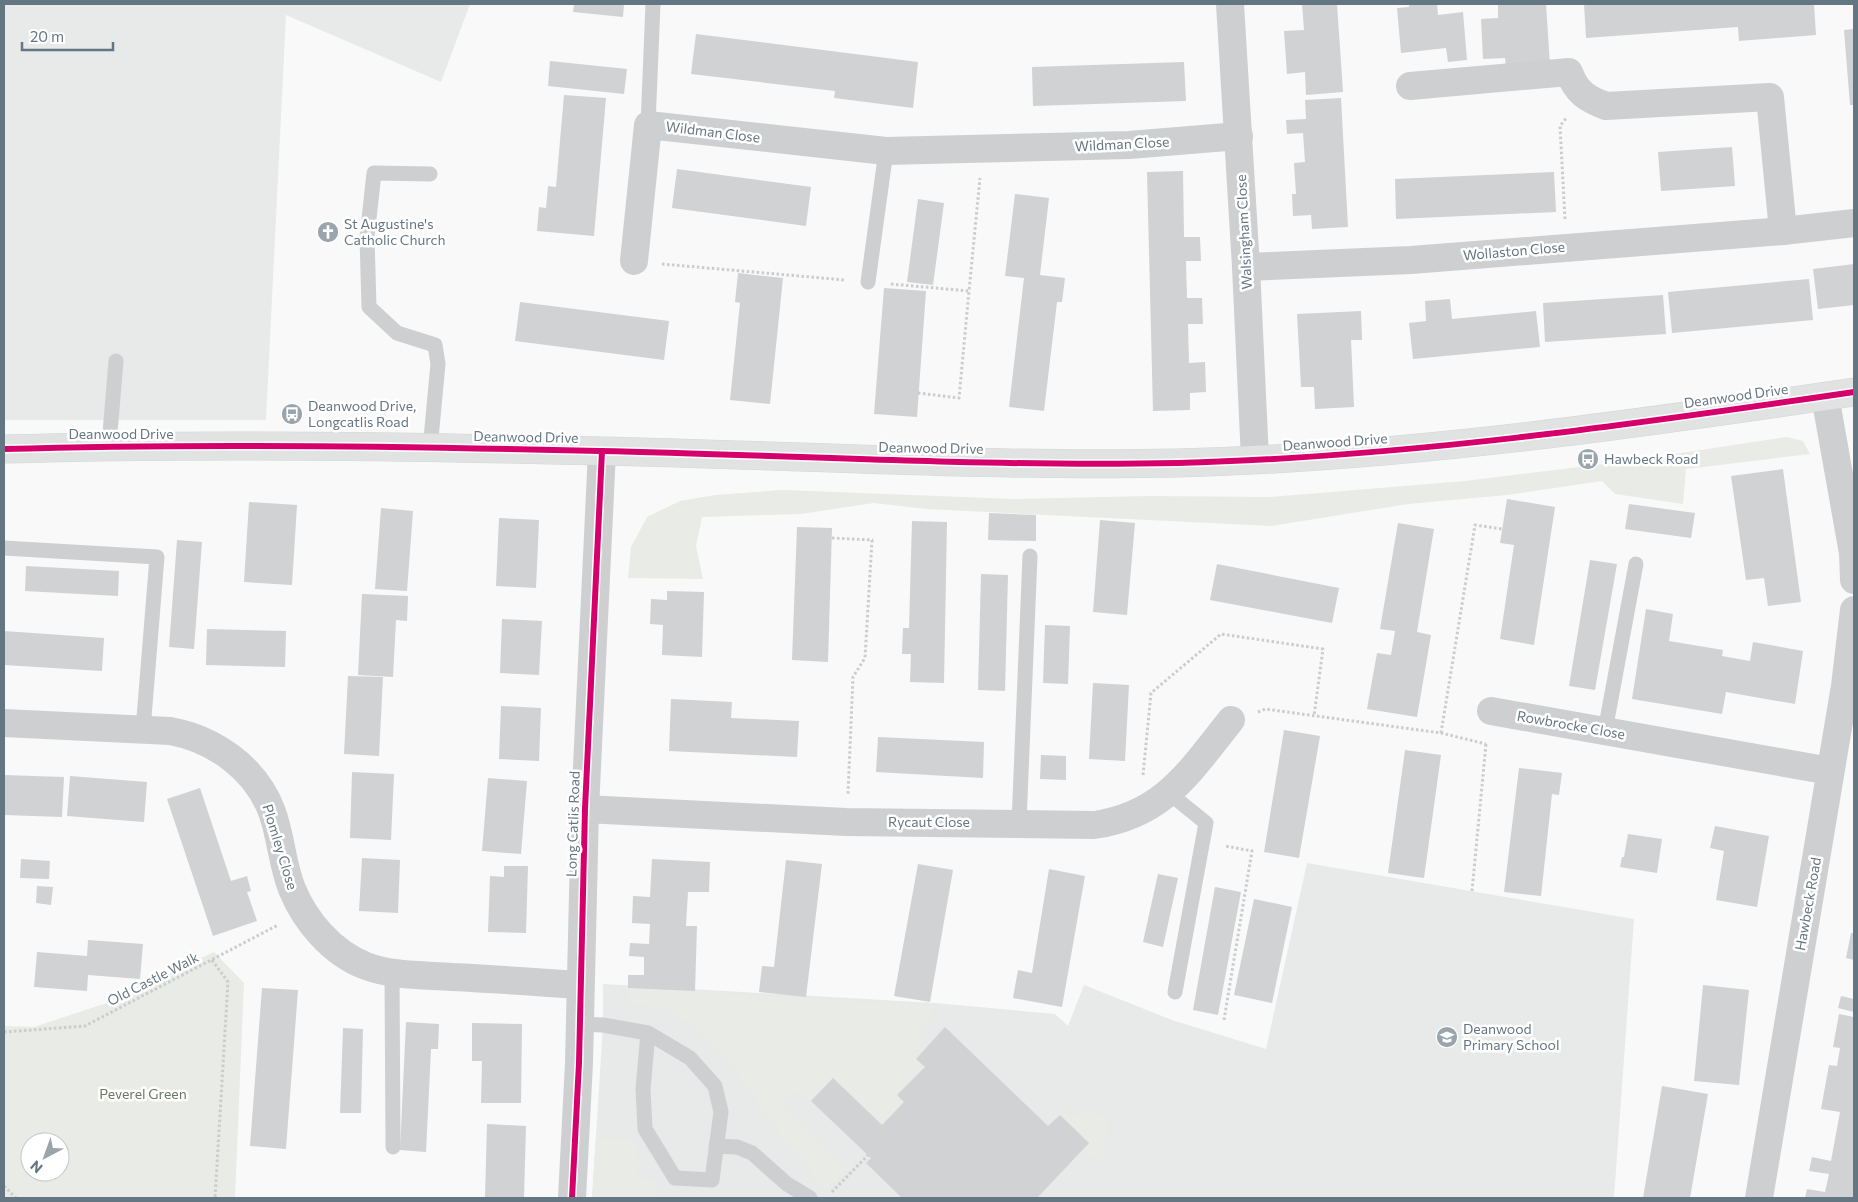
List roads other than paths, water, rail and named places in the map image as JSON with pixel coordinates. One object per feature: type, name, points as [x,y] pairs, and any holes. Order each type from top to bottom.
[{"type":"street","name":"Walsingham Close","points":[[1230,4],[1239,136],[1255,460]]},
{"type":"street","points":[[1410,86],[1569,72],[1573,84],[1582,95],[1606,106],[1770,97],[1783,231]]},
{"type":"street","name":"Wildman Close","points":[[634,261],[648,125],[886,151],[1129,145],[1239,136]]},
{"type":"street","name":"Wollaston Close","points":[[1246,267],[1411,260],[1783,231],[1854,223]]},
{"type":"street","name":"Deanwood Drive","points":[[4,449],[109,446],[602,451],[1046,463],[1255,460],[1334,456],[1419,448],[1854,392]]},
{"type":"street","points":[[1825,396],[1853,552],[1854,580]]},
{"type":"street","name":"Long Catlis Road","points":[[572,1198],[585,809],[602,451]]},
{"type":"street","name":"Hawbeck Road","points":[[1759,1198],[1845,686],[1854,610]]},
{"type":"street","name":"Rowbrocke Close","points":[[1491,711],[1830,771]]},
{"type":"street","name":"Rycaut Close","points":[[585,809],[846,822],[1094,825],[1117,822],[1139,813],[1169,793],[1231,720]]},
{"type":"street","name":"Plomley Close","points":[[4,723],[188,734],[214,746],[242,766],[260,789],[272,810],[291,888],[303,912],[330,944],[346,956],[366,966],[392,972],[580,985]]},
{"type":"lane","points":[[648,125],[653,4]]},
{"type":"lane","points":[[868,282],[886,151]]},
{"type":"lane","points":[[430,174],[374,173],[367,237],[369,308],[397,333],[435,345],[438,364],[430,449]]},
{"type":"lane","points":[[109,446],[116,361]]},
{"type":"lane","points":[[4,548],[157,557],[143,730]]},
{"type":"lane","points":[[1019,823],[1030,556]]},
{"type":"lane","points":[[1605,731],[1636,564]]},
{"type":"lane","points":[[1169,793],[1206,824],[1175,992]]},
{"type":"lane","points":[[392,972],[393,1148]]},
{"type":"lane","points":[[579,1024],[603,1025],[648,1033],[690,1058],[715,1086],[721,1112],[712,1180],[674,1178],[645,1129],[643,1089],[648,1033]]},
{"type":"lane","points":[[716,1146],[738,1148],[752,1153],[788,1184],[810,1198]]},
{"type":"place","name":"St Augustine's Catholic Church","points":[[328,232]]},
{"type":"place","name":"Deanwood Drive, Longcatlis Road","points":[[292,414]]},
{"type":"place","name":"Hawbeck Road","points":[[1588,459]]},
{"type":"place","name":"Deanwood Primary School","points":[[1447,1037]]},
{"type":"park label","name":"Peverel Green","points":[[143,1094]]}]
